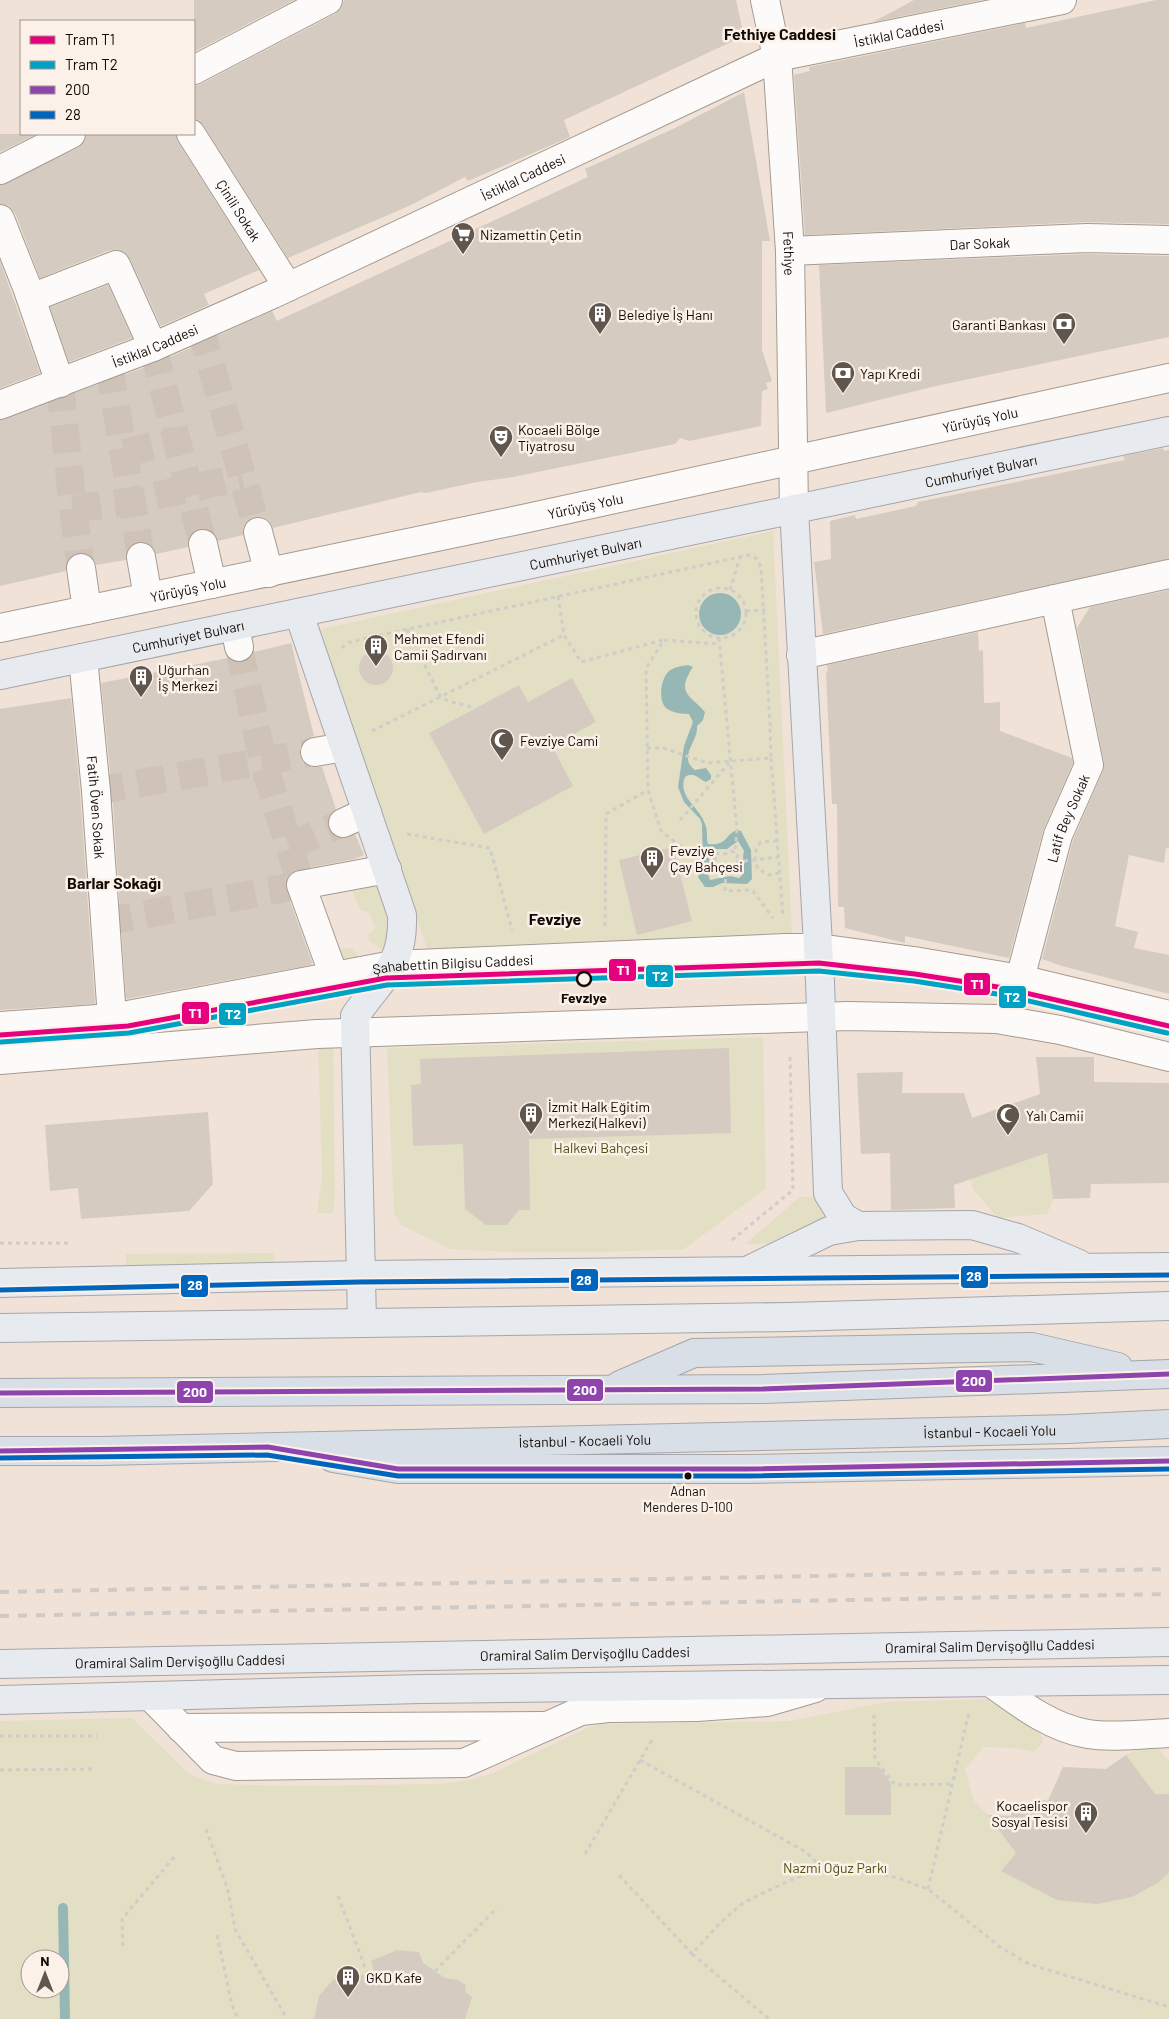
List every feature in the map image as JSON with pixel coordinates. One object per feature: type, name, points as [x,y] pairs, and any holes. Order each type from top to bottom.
[{"type":"highway","points":[[609,1390],[694,1353],[1032,1347],[1161,1375]]},
{"type":"highway","points":[[0,1393],[764,1389],[1161,1375]]},
{"type":"highway","name":"İstanbul - Kocaeli Yolu","points":[[0,1451],[268,1447],[1068,1429],[1169,1424]]},
{"type":"highway","points":[[268,1447],[398,1469],[747,1469],[1169,1461]]},
{"type":"main road","name":"Cumhuriyet Bulvarı","points":[[0,675],[83,658],[237,637],[299,614],[1169,431]]},
{"type":"main road","points":[[794,509],[822,1017],[828,1193],[834,1205],[843,1216],[858,1226]]},
{"type":"main road","points":[[299,614],[355,741],[355,817],[387,869],[402,915],[403,935],[393,964],[386,978],[368,996],[355,1016],[362,1322]]},
{"type":"main road","points":[[745,1272],[829,1231],[858,1226],[972,1225],[1018,1238],[1090,1268]]},
{"type":"main road","points":[[0,1283],[360,1275],[1169,1267]]},
{"type":"main road","points":[[0,1328],[789,1317],[1169,1306]]},
{"type":"main road","name":"Oramiral Salim Dervişoğllu Caddesi","points":[[0,1664],[1169,1642]]},
{"type":"main road","points":[[0,1700],[421,1689],[1169,1680]]},
{"type":"street","points":[[195,69],[328,0]]},
{"type":"street","name":"Fethiye","points":[[765,0],[777,57],[790,251],[794,509]]},
{"type":"street","name":"İstiklal Caddesi","points":[[0,405],[153,347],[288,287],[777,57],[1062,0]]},
{"type":"street","points":[[0,170],[69,135]]},
{"type":"street","name":"Çinili Sokak","points":[[192,135],[288,287]]},
{"type":"street","points":[[0,219],[31,298],[60,383]]},
{"type":"street","name":"Dar Sokak","points":[[790,251],[1087,238],[1169,240]]},
{"type":"street","points":[[31,298],[116,265],[153,347]]},
{"type":"street","name":"Yürüyüş Yolu","points":[[0,628],[523,520],[793,459],[1169,378]]},
{"type":"street","points":[[258,532],[269,573]]},
{"type":"street","points":[[203,544],[212,584]]},
{"type":"street","points":[[141,557],[148,597]]},
{"type":"street","points":[[81,568],[88,610]]},
{"type":"street","points":[[801,655],[1169,574]]},
{"type":"street","name":"Latif Bey Sokak","points":[[1020,979],[1058,835],[1089,765],[1055,599]]},
{"type":"street","name":"Fatih Öven Sokak","points":[[83,658],[96,792],[112,1018]]},
{"type":"street","points":[[315,752],[355,741]]},
{"type":"street","points":[[334,976],[301,885],[387,869]]},
{"type":"street","name":"Şahabettin Bilgisu Caddesi","points":[[0,1026],[112,1018],[393,964],[818,948],[914,961],[1020,979]]},
{"type":"street","points":[[1020,979],[1169,1015]]},
{"type":"street","points":[[0,1060],[356,1032],[822,1017],[997,1019],[1060,1030],[1169,1057]]},
{"type":"street","points":[[990,1682],[1014,1700],[1055,1724],[1088,1734],[1169,1733]]},
{"type":"street","points":[[150,1696],[213,1760],[236,1766],[464,1763],[581,1711],[608,1708],[697,1707],[767,1702],[831,1684]]},
{"type":"street","points":[[181,1728],[549,1726]]},
{"type":"path","points":[[730,590],[740,556],[739,548]]},
{"type":"path","points":[[340,654],[346,643],[749,555],[757,560],[761,567],[771,758],[784,924]]},
{"type":"path","points":[[713,589],[730,590],[736,593],[744,604],[745,620],[735,634],[719,638],[703,631],[696,616],[696,607],[700,599],[713,589]]},
{"type":"path","points":[[558,596],[564,635],[581,662],[664,640],[719,644]]},
{"type":"path","points":[[407,629],[440,696],[448,703],[467,704],[474,709]]},
{"type":"path","points":[[355,741],[440,696],[564,635]]},
{"type":"path","points":[[719,638],[737,830],[735,852],[738,854],[736,862],[740,872],[726,871],[715,873],[715,853],[735,852]]},
{"type":"path","points":[[664,640],[646,668],[648,790],[661,832],[703,864],[715,864]]},
{"type":"path","points":[[770,726],[805,722]]},
{"type":"path","points":[[647,748],[664,748],[707,763],[730,763],[771,758]]},
{"type":"path","points":[[680,820],[730,763]]},
{"type":"path","points":[[605,932],[606,814],[648,790]]},
{"type":"path","points":[[404,842],[402,833],[490,848],[514,936]]},
{"type":"path","points":[[778,841],[761,842],[757,846],[756,865],[762,873],[769,875],[780,873]]},
{"type":"path","points":[[736,862],[779,857]]},
{"type":"path","points":[[726,871],[725,891],[752,890]]},
{"type":"path","points":[[729,1243],[793,1190],[788,1018]]},
{"type":"path","points":[[0,1243],[69,1243]]},
{"type":"path","points":[[928,1889],[969,1710]]},
{"type":"path","points":[[874,1712],[874,1759],[896,1785],[952,1784]]},
{"type":"path","points":[[585,1854],[657,1731]]},
{"type":"path","points":[[0,1736],[96,1736]]},
{"type":"path","points":[[640,1760],[806,1852],[825,1871]]},
{"type":"path","points":[[0,1770],[96,1769]]},
{"type":"path","points":[[206,1829],[228,1890],[236,1929],[287,2019]]},
{"type":"path","points":[[123,1946],[122,1919],[175,1856]]},
{"type":"path","points":[[692,1954],[720,1923],[743,1903],[798,1877],[825,1871],[861,1870],[897,1878],[928,1889],[1000,1947],[1029,1964],[1169,2007]]},
{"type":"path","points":[[619,1875],[692,1954],[769,2019]]},
{"type":"path","points":[[338,1896],[368,1975]]},
{"type":"path","points":[[434,1971],[497,1908]]},
{"type":"path","points":[[217,1935],[232,2004],[238,2019]]},
{"type":"green space","points":[[773,531],[792,933],[427,949],[400,866],[316,630]]},
{"type":"green space","points":[[377,871],[393,916],[384,951],[369,941],[368,935],[376,928],[368,912],[360,910],[352,891],[342,892],[339,878]]},
{"type":"green space","points":[[352,948],[370,969],[334,976],[325,951]]},
{"type":"green space","name":"Halkevi Bahçesi","points":[[763,1037],[766,1188],[684,1249],[606,1252],[509,1252],[450,1249],[401,1225],[394,1213],[387,1048]]},
{"type":"green space","points":[[318,1040],[333,1040],[335,1195],[333,1213],[317,1213],[322,1177]]},
{"type":"green space","points":[[1025,1099],[1041,1099],[1053,1199],[1047,1214],[998,1218],[972,1188],[968,1154],[992,1172],[1044,1154]]},
{"type":"green space","points":[[823,1196],[840,1222],[795,1244],[745,1244],[800,1197]]},
{"type":"green space","points":[[275,1253],[273,1271],[126,1275],[126,1254]]},
{"type":"green space","name":"Nazmi Oğuz Parkı","points":[[995,1699],[1039,1731],[1043,1742],[1034,1752],[1013,1748],[984,1747],[965,1769],[974,1801],[988,1815],[1011,1816],[1013,1809],[1027,1811],[1037,1799],[1048,1801],[1063,1767],[1106,1769],[1126,1755],[1152,1742],[1169,1761],[1169,2019],[0,2019],[0,1721],[132,1718],[189,1774],[216,1784],[288,1786],[438,1784],[469,1780],[491,1774],[587,1728],[601,1724],[789,1721],[887,1702]]},
{"type":"water","points":[[720,593],[735,599],[741,614],[735,629],[720,635],[705,629],[699,614],[705,599]]},
{"type":"water","points":[[688,665],[693,667],[685,683],[685,689],[705,712],[703,720],[697,726],[697,732],[688,754],[688,760],[695,770],[706,768],[711,775],[711,779],[706,782],[693,775],[688,775],[685,777],[683,784],[684,790],[686,796],[702,818],[708,844],[723,842],[733,832],[741,831],[751,850],[752,879],[747,884],[722,883],[713,887],[705,887],[698,877],[703,864],[702,824],[700,819],[684,802],[678,787],[684,746],[693,722],[689,714],[674,712],[665,707],[661,698],[662,686],[669,671]],"holes":[[[738,841],[744,851],[744,869],[739,878],[730,876],[710,880],[708,873],[711,866],[708,853],[714,849],[727,849]]]},
{"type":"building","points":[[194,0],[294,0],[195,51]]},
{"type":"building","points":[[344,0],[736,0],[744,36],[564,120],[570,137],[468,181],[465,177],[411,205],[288,258],[204,126],[195,120],[195,86],[335,14],[341,8]]},
{"type":"building","points":[[914,0],[982,0],[873,22]]},
{"type":"building","points":[[1156,0],[1169,0],[1169,224],[1086,222],[805,235],[794,75],[810,71],[809,67],[1025,23],[1026,28]]},
{"type":"building","points":[[744,92],[770,241],[762,241],[762,350],[772,381],[766,383],[768,389],[762,391],[761,426],[689,441],[680,438],[675,444],[513,477],[477,482],[426,493],[421,492],[273,528],[269,521],[262,517],[254,517],[247,521],[243,528],[243,535],[218,541],[214,533],[208,529],[200,529],[192,533],[188,539],[188,547],[156,554],[153,547],[147,543],[138,542],[131,545],[127,551],[126,560],[96,565],[93,558],[87,554],[78,553],[72,555],[67,562],[66,571],[0,586],[0,420],[159,362],[272,311],[277,321],[588,177],[585,169],[675,128]]},
{"type":"building","points":[[0,134],[35,135],[0,152]]},
{"type":"building","points":[[86,135],[176,135],[178,142],[259,270],[204,294],[209,305],[161,326],[130,259],[126,253],[119,250],[110,250],[40,278],[15,213],[9,206],[0,204],[0,185],[78,148],[84,142]]},
{"type":"building","points":[[1087,254],[1169,256],[1169,337],[936,386],[826,413],[819,265]]},
{"type":"building","points":[[0,261],[40,373],[0,388]]},
{"type":"building","points":[[108,285],[132,338],[69,362],[50,307]]},
{"type":"building","points":[[1163,448],[1164,451],[1169,450],[1169,559],[823,634],[814,562],[831,559],[830,521],[855,515],[856,519],[916,506],[918,502],[1125,460],[1123,456]]},
{"type":"building","points":[[1169,590],[1169,848],[1166,848],[1164,863],[1129,855],[1115,926],[1138,932],[1134,948],[1169,955],[1169,994],[1042,959],[1073,840],[1103,771],[1104,762],[1077,628],[1090,607]]},
{"type":"building","points":[[978,632],[979,651],[983,650],[984,703],[1000,702],[1000,731],[1072,758],[1073,763],[1043,831],[1009,958],[905,936],[905,943],[845,928],[844,907],[838,907],[837,804],[832,804],[827,665]]},
{"type":"building","points":[[291,643],[314,736],[305,740],[300,747],[300,755],[303,762],[309,766],[322,767],[336,809],[328,821],[329,830],[334,836],[341,838],[355,834],[364,855],[354,859],[298,870],[291,873],[286,881],[286,890],[312,962],[311,965],[126,999],[112,790],[101,683],[228,658],[234,662],[242,662],[250,658],[254,652]]},
{"type":"building","name":"Mehmet Efendi Camii Şadırvanı","points":[[376,651],[388,656],[393,668],[388,680],[376,685],[364,680],[359,668],[364,656]]},
{"type":"building","name":"Fevziye Cami","points":[[572,678],[596,722],[552,746],[573,786],[484,834],[429,733],[519,685],[528,702]]},
{"type":"building","points":[[71,698],[80,792],[95,1004],[0,1010],[0,709]]},
{"type":"building","name":"Fevziye Çay Bahçesi","points":[[673,847],[692,921],[637,935],[619,860]]},
{"type":"building","name":"İzmit Halk Eğitim Merkezi(Halkevi)","points":[[729,1048],[731,1133],[529,1139],[530,1210],[519,1210],[507,1225],[486,1225],[465,1209],[463,1144],[413,1146],[411,1085],[421,1084],[420,1059]]},
{"type":"building","points":[[1036,1057],[1094,1057],[1094,1082],[1169,1083],[1169,1183],[1091,1184],[1090,1198],[1053,1199],[1047,1153],[954,1185],[955,1208],[891,1210],[890,1153],[861,1154],[857,1073],[903,1072],[902,1093],[964,1093],[972,1118],[1040,1094]]},
{"type":"building","points":[[208,1112],[213,1184],[189,1211],[81,1219],[78,1188],[50,1191],[45,1125]]},
{"type":"building","name":"Kocaelispor Sosyal Tesisi","points":[[1126,1755],[1155,1794],[1169,1794],[1169,1873],[1159,1882],[1132,1897],[1097,1904],[1057,1900],[1001,1871],[1016,1853],[988,1815],[1011,1816],[1013,1809],[1027,1811],[1037,1799],[1048,1801],[1063,1767],[1106,1769]]},
{"type":"building","points":[[845,1767],[879,1767],[891,1783],[891,1815],[845,1815]]},
{"type":"building","points":[[397,1950],[419,1952],[423,1963],[445,1978],[458,1980],[466,1985],[465,1992],[472,1997],[465,2019],[314,2019],[319,1996],[333,1980],[343,1976],[375,1974],[371,1961]]},
{"type":"waterway","points":[[63,1908],[65,2019]]},
{"type":"tunnel","points":[[200,326],[258,532]]},
{"type":"tunnel","points":[[153,347],[203,544]]},
{"type":"tunnel","points":[[109,365],[141,557]]},
{"type":"tunnel","points":[[60,383],[81,568]]},
{"type":"tunnel","points":[[125,453],[176,440]]},
{"type":"tunnel","points":[[73,509],[132,501],[242,477]]},
{"type":"tunnel","points":[[104,922],[301,885],[263,761],[239,647]]},
{"type":"tunnel","points":[[96,791],[315,752]]},
{"type":"tunnel","points":[[289,846],[343,823]]},
{"type":"railway","points":[[0,1592],[1169,1569]]},
{"type":"railway","points":[[0,1616],[1169,1594]]},
{"type":"tram line","name":"T1","points":[[0,1035],[128,1026],[386,978],[819,963],[915,974],[1004,988],[1169,1026]]},
{"type":"tram line","name":"T2","points":[[1,1042],[129,1033],[387,985],[819,971],[914,981],[1003,995],[1167,1033]]},
{"type":"transit line","name":"28","points":[[0,1290],[360,1282],[1169,1275]]},
{"type":"transit line","name":"200","points":[[0,1393],[763,1389],[1169,1374]]},
{"type":"transit line","name":"200","points":[[0,1451],[268,1447],[398,1469],[747,1469],[1169,1461]]},
{"type":"transit line","name":"28","points":[[0,1458],[267,1455],[398,1476],[747,1476],[1169,1469]]},
{"type":"place","name":"Nizamettin Çetin","points":[[463,255]]},
{"type":"place","name":"Belediye İş Hanı","points":[[600,335]]},
{"type":"place","name":"Garanti Bankası","points":[[1064,345]]},
{"type":"place","name":"Yapı Kredi","points":[[843,394]]},
{"type":"place","name":"Kocaeli Bölge Tiyatrosu","points":[[501,458]]},
{"type":"place","name":"Mehmet Efendi Camii Şadırvanı","points":[[376,667]]},
{"type":"place","name":"Uğurhan İş Merkezi","points":[[141,698]]},
{"type":"place","name":"Fevziye Cami","points":[[502,761]]},
{"type":"place","name":"Fevziye Çay Bahçesi","points":[[652,879]]},
{"type":"place","name":"Fevziye","points":[[584,979]]},
{"type":"place","name":"İzmit Halk Eğitim Merkezi(Halkevi)","points":[[531,1135]]},
{"type":"place","name":"Yalı Camii","points":[[1008,1136]]},
{"type":"place","name":"Adnan Menderes D-100","points":[[688,1476]]},
{"type":"place","name":"Kocaelispor Sosyal Tesisi","points":[[1086,1834]]},
{"type":"place","name":"GKD Kafe","points":[[348,1998]]},
{"type":"district","name":"Fethiye Caddesi","points":[[780,33]]},
{"type":"district","name":"Barlar Sokağı","points":[[114,882]]},
{"type":"district","name":"Fevziye","points":[[555,918]]}]
